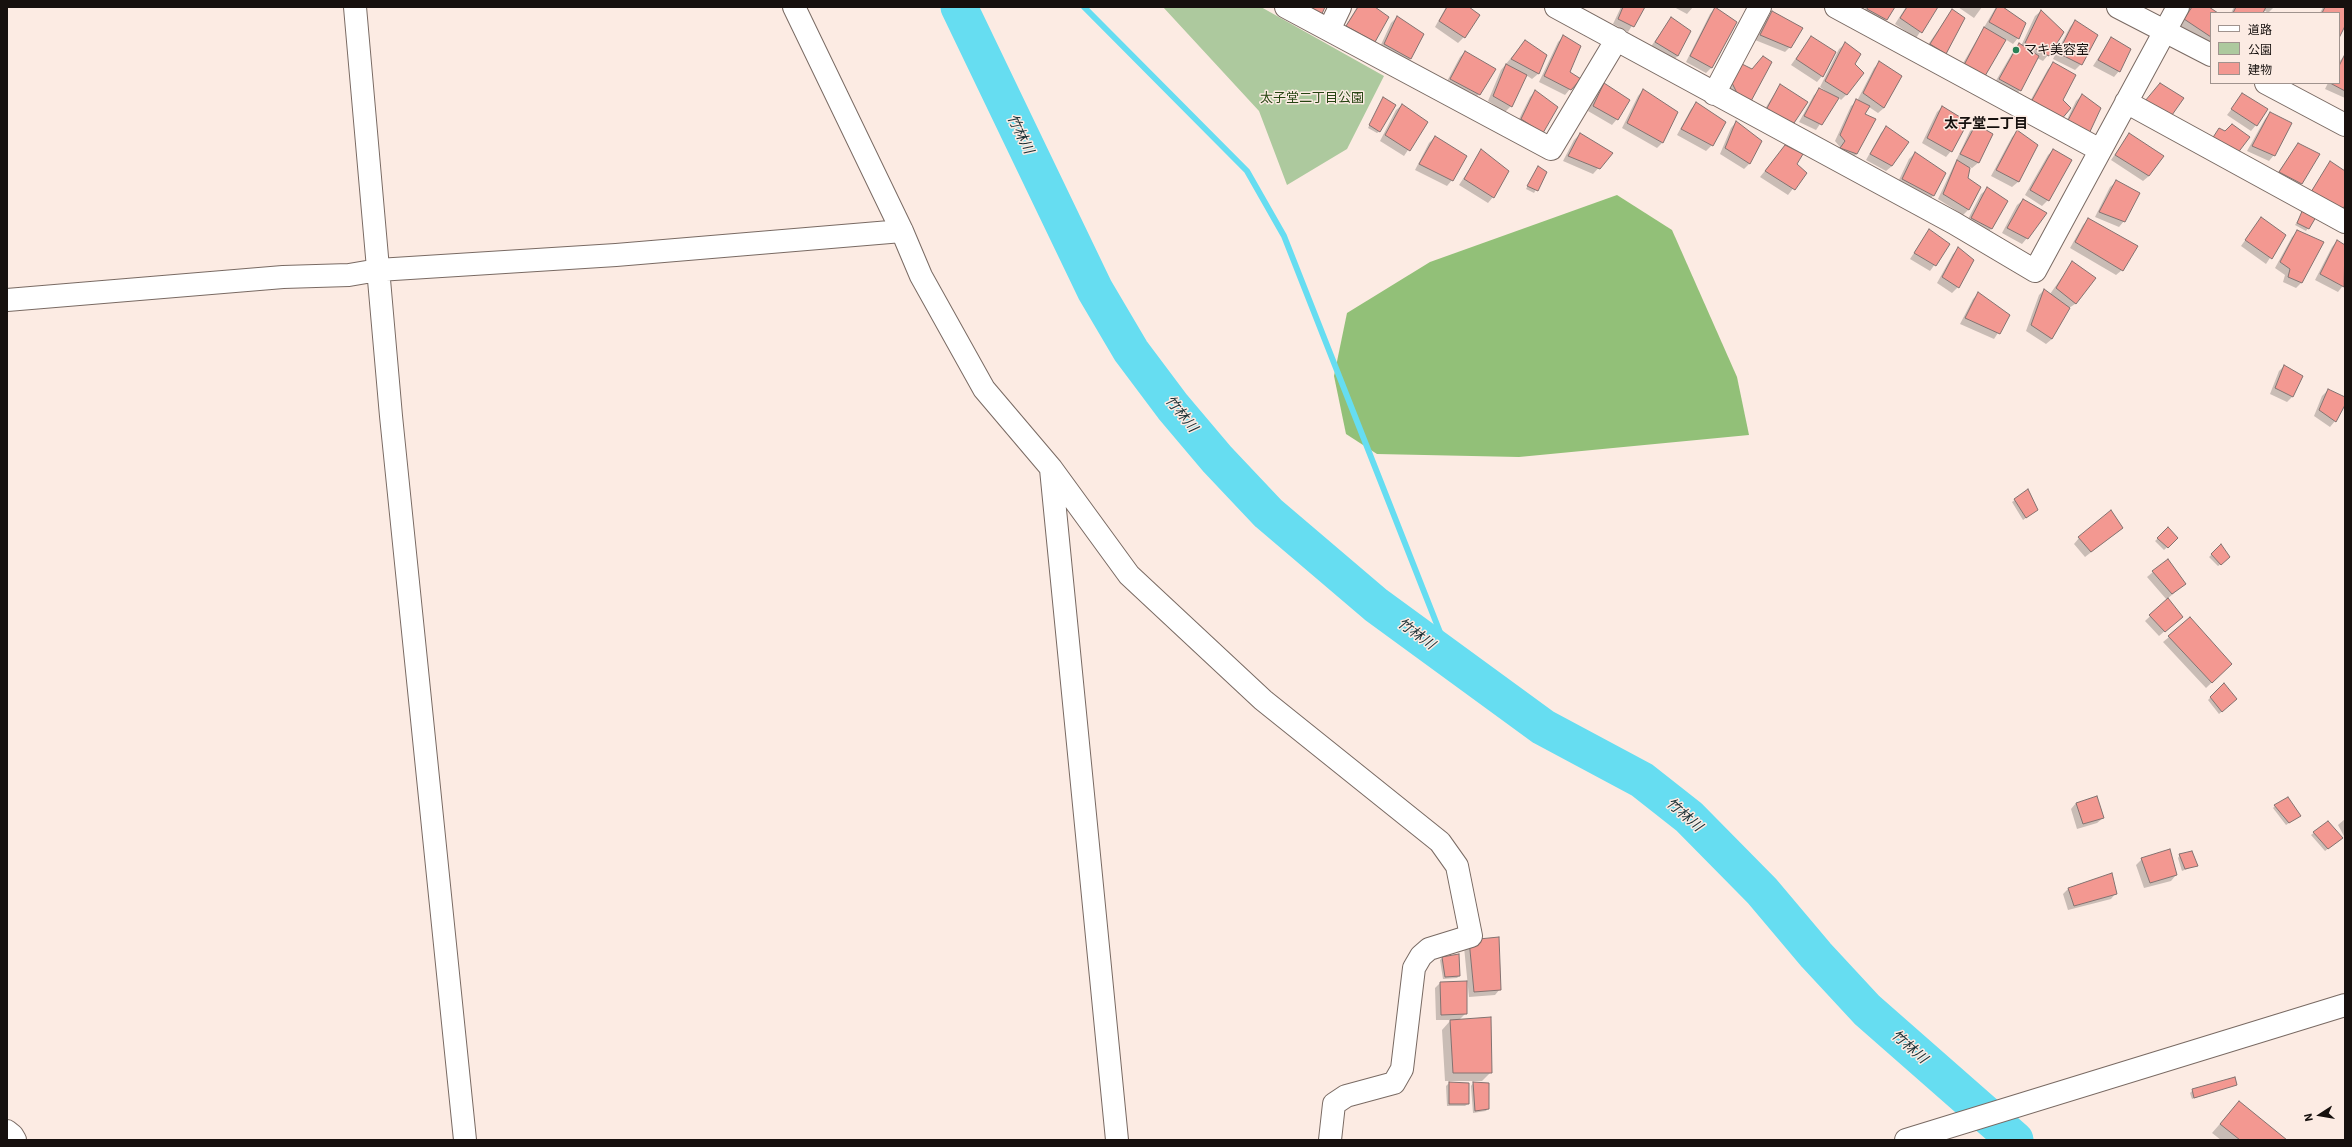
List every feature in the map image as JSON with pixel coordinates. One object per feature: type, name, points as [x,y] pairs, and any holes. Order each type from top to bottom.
[{"type":"street","points":[[355,7],[378,270],[465,1140]]},
{"type":"street","points":[[794,7],[902,231],[921,276],[984,389],[1051,468],[1129,575],[1263,700],[1440,842],[1457,866],[1471,936],[1429,949],[1421,956],[1414,968],[1402,1069],[1394,1083],[1346,1096],[1334,1104],[1330,1140]]},
{"type":"street","points":[[1286,7],[1551,149],[1617,39]]},
{"type":"street","points":[[1329,30],[1340,7]]},
{"type":"street","points":[[1556,7],[1954,223],[2035,271],[2178,7]]},
{"type":"street","points":[[1714,94],[1760,7]]},
{"type":"street","points":[[1836,7],[2100,150]]},
{"type":"street","points":[[2118,7],[2210,55]]},
{"type":"street","points":[[2268,84],[2345,125]]},
{"type":"street","points":[[2126,102],[2345,222]]},
{"type":"street","points":[[7,300],[283,277],[349,275],[378,270],[616,255],[902,231]]},
{"type":"street","points":[[1051,468],[1117,1140]]},
{"type":"street","points":[[1906,1140],[2040,1100],[2257,1030],[2345,1004]]},
{"type":"street","points":[[7,1131],[12,1134],[15,1140]]},
{"type":"green space","name":"太子堂二丁目公園","points":[[1163,7],[1261,7],[1384,76],[1347,149],[1287,185],[1259,111]]},
{"type":"green space","points":[[1617,195],[1672,230],[1737,377],[1749,435],[1519,457],[1377,454],[1346,434],[1334,376],[1347,313],[1430,262]]},
{"type":"building","points":[[1304,7],[1325,7],[1321,16]]},
{"type":"building","points":[[1358,7],[1375,7],[1389,17],[1375,42],[1346,26]]},
{"type":"building","points":[[1447,7],[1469,7],[1480,15],[1465,38],[1439,21]]},
{"type":"building","points":[[1623,7],[1645,7],[1634,27],[1618,19]]},
{"type":"building","points":[[1715,7],[1737,22],[1712,68],[1690,56]]},
{"type":"building","points":[[1868,7],[1895,7],[1887,20],[1867,9]]},
{"type":"building","points":[[1907,7],[1938,7],[1922,33],[1900,18]]},
{"type":"building","points":[[1997,7],[2003,7],[2026,23],[2019,39],[1989,22]]},
{"type":"building","points":[[2192,7],[2209,7],[2216,12],[2210,12],[2210,36],[2184,19]]},
{"type":"building","points":[[2236,7],[2266,7],[2264,12],[2234,12]]},
{"type":"building","points":[[2325,7],[2345,7],[2345,26],[2340,36],[2340,12],[2322,12]]},
{"type":"building","points":[[1952,9],[1965,18],[1946,54],[1930,44]]},
{"type":"building","points":[[2041,10],[2064,32],[2049,56],[2025,43]]},
{"type":"building","points":[[1772,11],[1803,28],[1791,48],[1760,35]]},
{"type":"building","points":[[1397,16],[1424,34],[1411,59],[1384,44]]},
{"type":"building","points":[[1671,17],[1691,31],[1678,56],[1655,42]]},
{"type":"building","points":[[2075,20],[2098,35],[2082,65],[2058,53]]},
{"type":"building","points":[[1984,27],[2006,40],[1985,76],[1964,65]]},
{"type":"building","points":[[1563,35],[1581,46],[1570,72],[1581,79],[1571,90],[1544,76]]},
{"type":"building","points":[[1811,36],[1836,52],[1823,77],[1796,59]]},
{"type":"building","points":[[2111,37],[2131,49],[2120,72],[2098,60]]},
{"type":"building","points":[[1525,40],[1547,55],[1539,74],[1511,59]]},
{"type":"building","points":[[1845,42],[1861,54],[1855,64],[1864,73],[1847,95],[1825,81]]},
{"type":"building","points":[[2019,43],[2039,56],[2021,91],[1999,79]]},
{"type":"building","points":[[1465,51],[1496,69],[1480,95],[1450,79]]},
{"type":"building","points":[[2345,54],[2345,91],[2332,84],[2340,84],[2340,64]]},
{"type":"building","points":[[1763,56],[1772,62],[1750,103],[1737,93],[1732,83],[1742,64],[1752,69]]},
{"type":"building","points":[[1879,61],[1902,76],[1884,108],[1863,93]]},
{"type":"building","points":[[2053,62],[2076,75],[2063,100],[2071,108],[2060,121],[2030,104]]},
{"type":"building","points":[[1506,64],[1527,75],[1512,107],[1493,96]]},
{"type":"building","points":[[1604,83],[1630,100],[1618,120],[1593,106]]},
{"type":"building","points":[[2160,83],[2184,98],[2172,115],[2145,101]]},
{"type":"building","points":[[1780,84],[1808,102],[1794,123],[1766,110]]},
{"type":"building","points":[[1819,88],[1839,98],[1822,125],[1804,116]]},
{"type":"building","points":[[1643,89],[1678,112],[1663,143],[1627,123]]},
{"type":"building","points":[[1535,90],[1558,107],[1543,133],[1521,119]]},
{"type":"building","points":[[2242,93],[2268,109],[2257,126],[2231,109]]},
{"type":"building","points":[[2082,94],[2101,108],[2087,138],[2065,126]]},
{"type":"building","points":[[1383,97],[1396,105],[1380,132],[1369,125]]},
{"type":"building","points":[[1856,99],[1870,106],[1865,114],[1876,119],[1857,154],[1840,148],[1845,141],[1840,135]]},
{"type":"building","points":[[1696,102],[1726,122],[1713,146],[1681,129]]},
{"type":"building","points":[[1402,104],[1428,122],[1410,151],[1385,135]]},
{"type":"building","points":[[1942,106],[1968,122],[1952,152],[1927,138]]},
{"type":"building","points":[[2270,112],[2292,123],[2275,156],[2252,146]]},
{"type":"building","points":[[1736,121],[1762,141],[1750,164],[1725,148]]},
{"type":"building","points":[[1976,124],[1993,134],[1979,163],[1960,154]]},
{"type":"building","points":[[2232,124],[2250,137],[2237,154],[2212,139],[2219,128],[2225,131]]},
{"type":"building","points":[[1886,126],[1909,142],[1892,166],[1870,154]]},
{"type":"building","points":[[2017,130],[2038,145],[2019,182],[1996,170]]},
{"type":"building","points":[[1580,133],[1613,153],[1600,169],[1568,156]]},
{"type":"building","points":[[2129,133],[2164,156],[2149,176],[2115,155]]},
{"type":"building","points":[[1435,136],[1467,156],[1453,181],[1419,164]]},
{"type":"building","points":[[2298,143],[2320,154],[2302,184],[2279,172]]},
{"type":"building","points":[[1785,145],[1803,154],[1797,164],[1807,173],[1795,190],[1765,171]]},
{"type":"building","points":[[1481,149],[1509,171],[1494,198],[1464,179]]},
{"type":"building","points":[[2053,149],[2072,160],[2049,201],[2030,190]]},
{"type":"building","points":[[1915,152],[1946,173],[1934,196],[1902,179]]},
{"type":"building","points":[[1957,160],[1970,168],[1968,178],[1981,187],[1969,210],[1943,194]]},
{"type":"building","points":[[2330,161],[2345,171],[2345,205],[2343,209],[2311,192]]},
{"type":"building","points":[[1538,166],[1547,172],[1538,191],[1527,186]]},
{"type":"building","points":[[2116,180],[2140,193],[2125,222],[2099,212]]},
{"type":"building","points":[[1987,187],[2008,201],[1992,229],[1971,218]]},
{"type":"building","points":[[2023,199],[2047,213],[2028,239],[2007,228]]},
{"type":"building","points":[[2303,209],[2316,217],[2309,229],[2297,223]]},
{"type":"building","points":[[2261,217],[2286,235],[2272,259],[2245,240]]},
{"type":"building","points":[[2088,218],[2138,246],[2123,271],[2075,242]]},
{"type":"building","points":[[1929,229],[1950,244],[1936,266],[1914,253]]},
{"type":"building","points":[[2297,230],[2324,242],[2302,283],[2288,277],[2290,269],[2280,262]]},
{"type":"building","points":[[2337,240],[2345,245],[2344,287],[2320,274]]},
{"type":"building","points":[[1958,247],[1974,260],[1959,288],[1942,277]]},
{"type":"building","points":[[2072,261],[2096,278],[2076,304],[2056,288]]},
{"type":"building","points":[[2044,289],[2070,308],[2052,339],[2031,325]]},
{"type":"building","points":[[1978,292],[2010,315],[2000,334],[1965,318]]},
{"type":"building","points":[[2284,365],[2303,376],[2293,397],[2275,388]]},
{"type":"building","points":[[2328,389],[2345,397],[2345,405],[2336,422],[2319,410]]},
{"type":"building","points":[[2028,489],[2038,510],[2026,518],[2014,499]]},
{"type":"building","points":[[2111,510],[2123,528],[2091,552],[2078,537]]},
{"type":"building","points":[[2168,527],[2178,538],[2168,548],[2157,538]]},
{"type":"building","points":[[2221,544],[2230,557],[2221,565],[2211,554]]},
{"type":"building","points":[[2168,559],[2186,584],[2172,594],[2152,571]]},
{"type":"building","points":[[2168,598],[2183,617],[2165,632],[2149,615]]},
{"type":"building","points":[[2190,617],[2232,664],[2212,683],[2168,636]]},
{"type":"building","points":[[2224,683],[2237,699],[2222,712],[2210,697]]},
{"type":"building","points":[[2097,796],[2104,818],[2083,824],[2076,803]]},
{"type":"building","points":[[2288,797],[2301,816],[2289,823],[2274,805]]},
{"type":"building","points":[[2328,821],[2343,838],[2328,849],[2313,832]]},
{"type":"building","points":[[2170,849],[2177,875],[2150,883],[2141,858]]},
{"type":"building","points":[[2192,851],[2198,866],[2185,869],[2179,854]]},
{"type":"building","points":[[2112,873],[2117,894],[2074,906],[2068,888]]},
{"type":"building","points":[[1499,937],[1501,990],[1474,992],[1469,940]]},
{"type":"building","points":[[1459,954],[1460,976],[1445,977],[1442,957]]},
{"type":"building","points":[[1467,981],[1467,1014],[1441,1015],[1440,982]]},
{"type":"building","points":[[1491,1017],[1492,1073],[1453,1073],[1450,1020]]},
{"type":"building","points":[[2235,1077],[2237,1085],[2194,1098],[2192,1089]]},
{"type":"building","points":[[1449,1082],[1469,1083],[1469,1104],[1449,1104]]},
{"type":"building","points":[[1473,1082],[1489,1083],[1489,1109],[1475,1111]]},
{"type":"building","points":[[2239,1101],[2287,1140],[2240,1140],[2220,1124]]},
{"type":"waterway","name":"竹林川","points":[[959,7],[1095,290],[1131,351],[1173,407],[1217,459],[1268,513],[1376,605],[1543,727],[1642,780],[1689,817],[1762,891],[1816,955],[1867,1010],[2015,1140]]},
{"type":"waterway","points":[[1084,7],[1247,171],[1284,236],[1447,650],[1448,657]]},
{"type":"place","name":"マキ美容室","points":[[2016,50]]},
{"type":"district","name":"太子堂二丁目","points":[[1986,124]]}]
